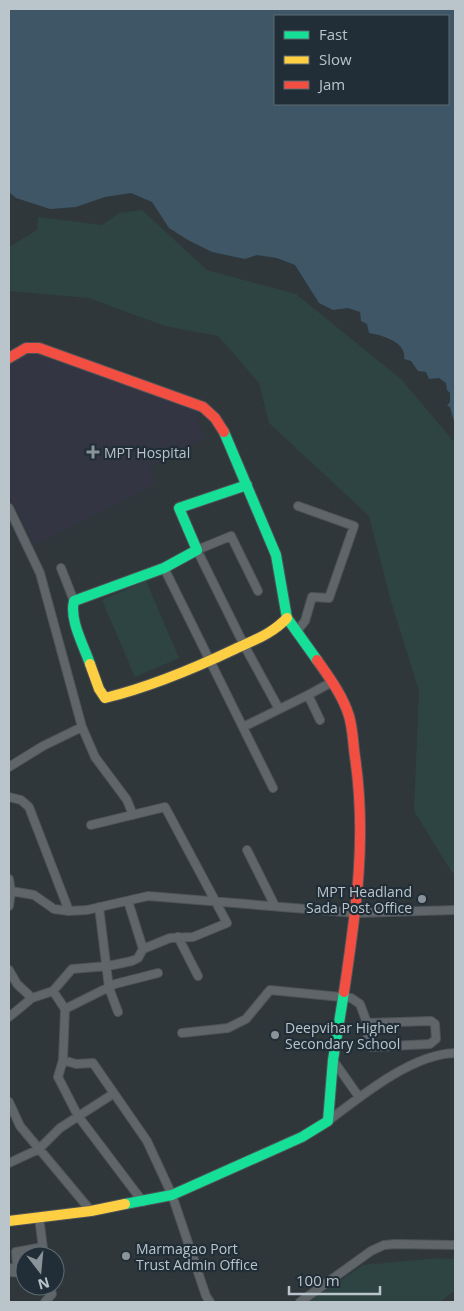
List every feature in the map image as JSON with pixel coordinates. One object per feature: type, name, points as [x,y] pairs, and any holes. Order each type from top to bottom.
[{"type":"street","points":[[9,358],[26,348],[39,348],[203,407],[215,418],[229,439],[276,555],[287,618],[332,682],[349,716],[362,834],[356,913],[333,1060],[328,1121]]},
{"type":"street","points":[[248,485],[179,508],[197,550],[244,645],[279,709]]},
{"type":"street","points":[[296,631],[305,621],[312,597],[329,598],[354,526],[298,506]]},
{"type":"street","points":[[9,508],[40,573],[82,728],[95,757],[127,800],[133,815]]},
{"type":"street","points":[[74,601],[164,568],[197,550],[231,536],[258,591]]},
{"type":"street","points":[[61,568],[74,601],[72,609],[74,618],[99,689],[105,698],[138,690],[209,662],[277,629],[287,618]]},
{"type":"street","points":[[164,568],[273,788]]},
{"type":"street","points":[[242,727],[332,682]]},
{"type":"street","points":[[308,695],[320,720]]},
{"type":"street","points":[[9,767],[43,746],[82,728]]},
{"type":"street","points":[[9,797],[21,800],[29,807],[69,911]]},
{"type":"street","points":[[9,1017],[32,998],[53,991],[72,969],[108,966],[138,958],[143,949],[170,938],[193,937],[227,923],[214,902],[165,807],[91,825]]},
{"type":"street","points":[[247,850],[275,906]]},
{"type":"street","points":[[9,879],[11,891],[9,906]]},
{"type":"street","points":[[11,891],[34,895],[54,909],[69,911],[99,907],[148,896],[356,913],[455,910]]},
{"type":"street","points":[[128,901],[143,949]]},
{"type":"street","points":[[99,907],[108,966],[109,988],[118,1012]]},
{"type":"street","points":[[178,937],[198,976]]},
{"type":"street","points":[[9,970],[16,984],[32,998]]},
{"type":"street","points":[[65,1009],[115,984],[158,973]]},
{"type":"street","points":[[182,1033],[228,1028],[246,1019],[270,990],[342,997],[357,1001],[367,1023],[368,1043],[371,1047],[430,1044],[436,1039],[436,1024],[431,1021],[367,1023]]},
{"type":"street","points":[[53,991],[65,1009],[63,1060],[58,1077],[78,1116],[143,1202]]},
{"type":"street","points":[[9,1222],[91,1211],[172,1195],[302,1137],[328,1121],[359,1097],[403,1070],[426,1059],[455,1053]]},
{"type":"street","points":[[63,1060],[76,1064],[93,1063],[147,1141],[172,1195],[206,1296],[210,1302]]},
{"type":"street","points":[[333,1060],[359,1097]]},
{"type":"street","points":[[9,1163],[39,1149],[60,1128],[113,1094]]},
{"type":"street","points":[[9,1102],[20,1126],[91,1211]]},
{"type":"street","points":[[39,1218],[43,1246]]},
{"type":"street","points":[[300,1302],[371,1252],[384,1245],[455,1245]]},
{"type":"shaded area","points":[[9,9],[455,9],[455,425],[450,407],[447,406],[450,402],[450,393],[447,390],[446,383],[439,378],[429,379],[426,372],[418,371],[411,361],[404,359],[402,348],[392,340],[369,333],[367,324],[361,321],[360,312],[348,308],[333,310],[319,303],[295,265],[277,258],[257,255],[245,259],[212,252],[169,228],[152,202],[131,193],[105,197],[76,207],[50,209],[16,198],[9,192]]},
{"type":"shaded area","name":"MPT Hospital","points":[[37,353],[193,409],[197,413],[196,419],[205,437],[150,467],[156,484],[34,545],[9,495],[9,364],[24,354]]},
{"type":"green space","points":[[142,210],[207,270],[296,294],[401,379],[455,443],[455,872],[453,874],[414,811],[419,691],[390,598],[369,516],[269,423],[259,383],[218,336],[165,326],[89,298],[9,291],[9,247],[37,230],[38,217],[102,225],[119,213]]},
{"type":"green space","points":[[146,581],[179,658],[135,677],[102,600]]},
{"type":"green space","points":[[439,1258],[455,1259],[455,1290],[440,1302],[309,1302],[363,1265]]},
{"type":"traffic: fast","points":[[224,432],[276,555],[287,618],[317,660]]},
{"type":"traffic: fast","points":[[90,664],[75,625],[74,601],[164,568],[197,550],[179,508],[247,485]]},
{"type":"traffic: fast","points":[[125,1204],[172,1195],[302,1137],[328,1121],[333,1060],[344,992]]},
{"type":"traffic: slow","points":[[90,664],[99,689],[105,698],[155,683],[203,664],[262,636],[287,618]]},
{"type":"traffic: slow","points":[[9,1221],[91,1211],[125,1204]]},
{"type":"traffic: jam","points":[[9,358],[26,348],[39,348],[203,407],[215,418],[224,432]]},
{"type":"traffic: jam","points":[[317,660],[331,680],[349,716],[358,787],[360,846],[356,904],[344,992]]},
{"type":"place","name":"MPT Hospital","points":[[93,452]]},
{"type":"place","name":"MPT Headland Sada Post Office","points":[[422,899]]},
{"type":"place","name":"Deepvihar Higher Secondary School","points":[[275,1035]]},
{"type":"place","name":"Marmagao Port Trust Admin Office","points":[[126,1256]]}]
